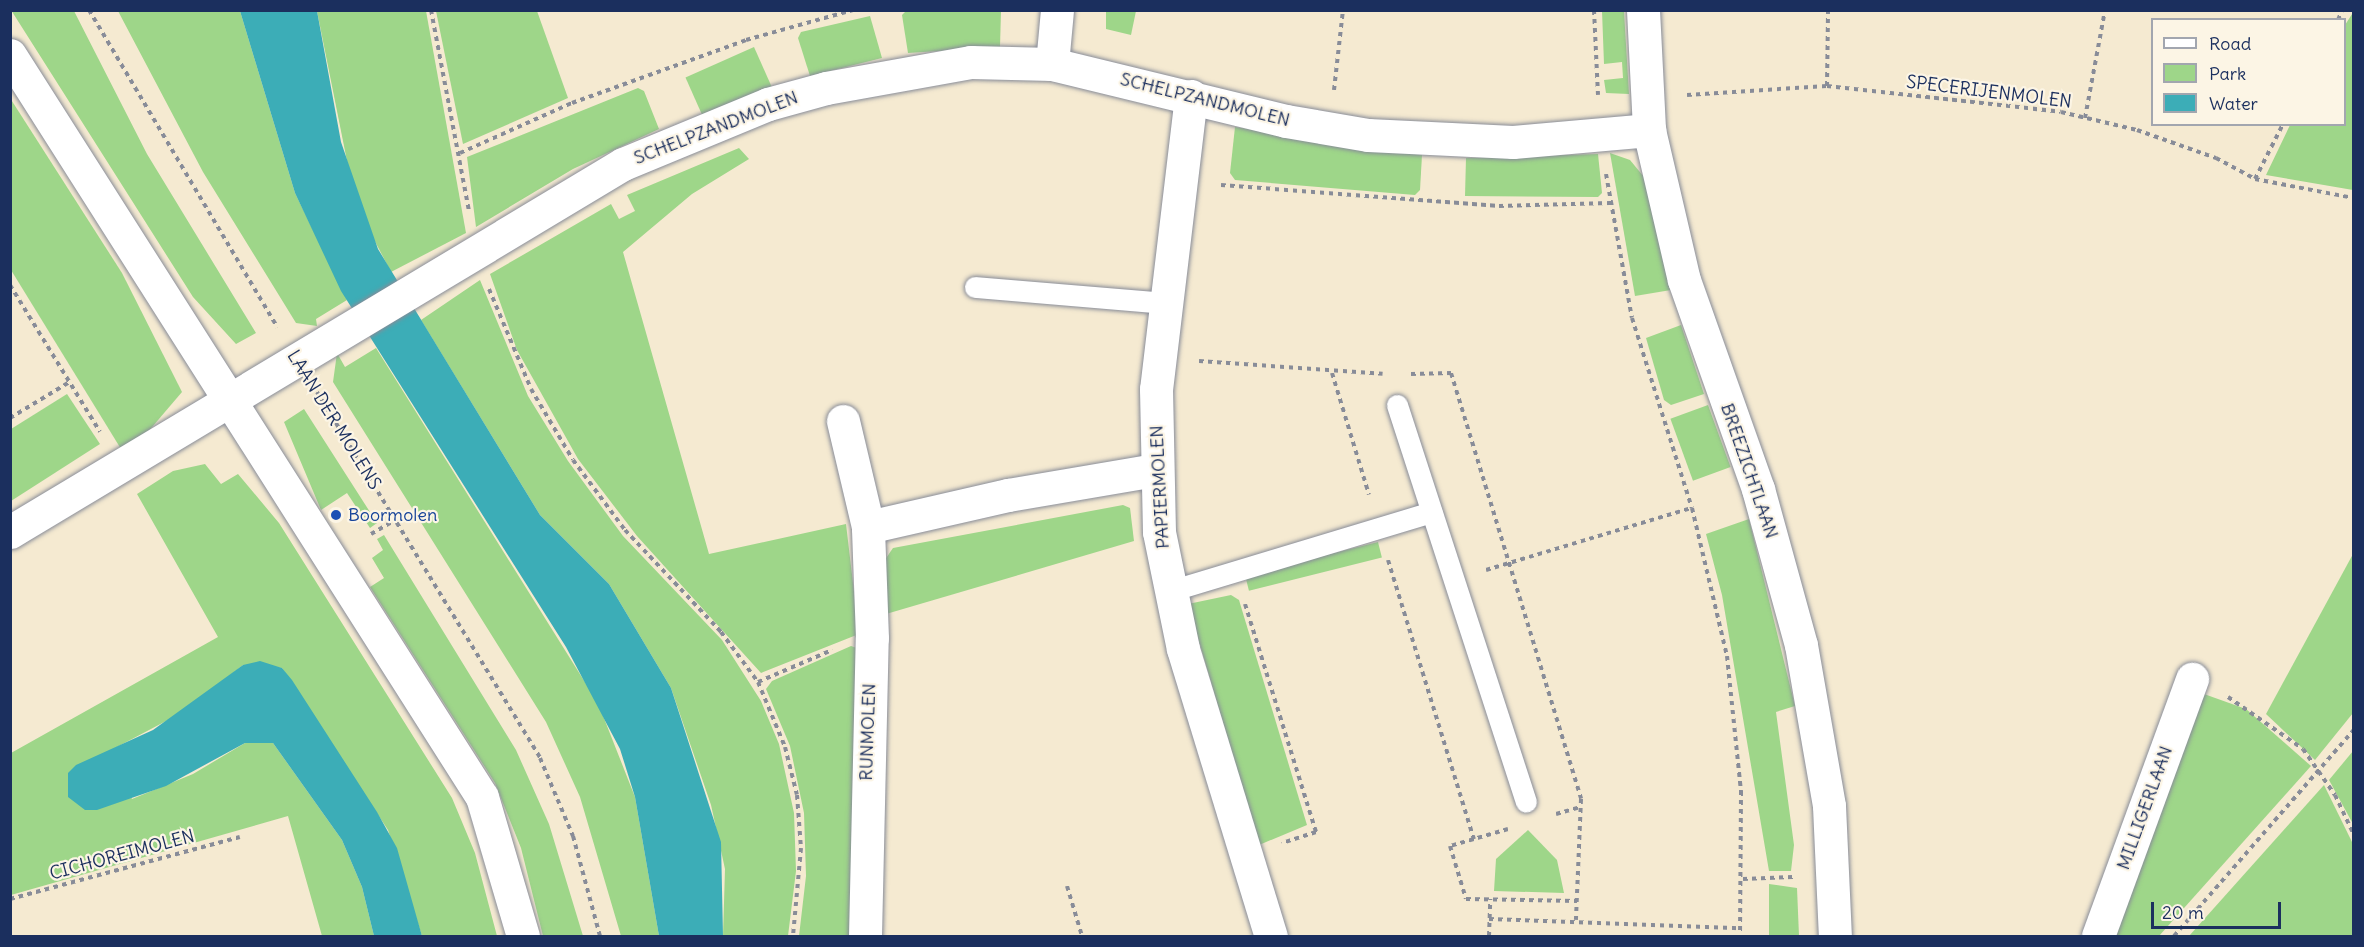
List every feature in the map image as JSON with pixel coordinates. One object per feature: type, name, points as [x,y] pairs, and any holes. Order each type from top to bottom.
[{"type":"street","points":[[1052,64],[1057,10]]},
{"type":"street","name":"BREEZICHTLAAN","points":[[1643,10],[1649,130],[1684,280],[1758,489],[1801,645],[1829,806],[1834,875],[1835,936]]},
{"type":"street","points":[[10,55],[231,398],[482,796],[523,936]]},
{"type":"street","name":"SCHELPZANDMOLEN","points":[[231,398],[477,248],[623,164],[768,104],[894,72],[971,62],[1052,64],[1330,129],[1442,140],[1602,136],[1649,130]]},
{"type":"street","name":"PAPIERMOLEN","points":[[1191,96],[1164,303],[1155,470],[1170,591],[1271,936]]},
{"type":"street","points":[[10,532],[231,398]]},
{"type":"street","name":"RUNMOLEN","points":[[843,421],[868,527],[872,638],[865,936]]},
{"type":"street","points":[[868,527],[1008,495],[1155,470]]},
{"type":"street","name":"MILLIGERLAAN","points":[[2098,936],[2193,679]]},
{"type":"lane","points":[[975,287],[1164,303]]},
{"type":"lane","points":[[1397,405],[1526,802]]},
{"type":"lane","points":[[1170,591],[1431,512]]},
{"type":"path","name":"LAAN DER MOLENS","points":[[89,10],[296,359],[397,519],[540,758],[573,836],[600,936]]},
{"type":"path","points":[[431,10],[477,248],[506,334],[573,460],[625,530],[721,632],[758,682],[785,747],[797,795],[801,848],[794,936]]},
{"type":"path","points":[[460,153],[572,103],[746,40],[853,10]]},
{"type":"path","points":[[1330,129],[1343,10]]},
{"type":"path","points":[[1594,10],[1602,136],[1610,203],[1632,318],[1692,508],[1727,656],[1743,879],[1740,936]]},
{"type":"path","points":[[1827,86],[1828,10]]},
{"type":"path","points":[[2085,118],[2105,10]]},
{"type":"path","name":"SPECERIJENMOLEN","points":[[1647,98],[1827,86],[2085,118],[2216,158],[2255,179],[2354,198]]},
{"type":"path","points":[[2255,179],[2282,126]]},
{"type":"path","points":[[1178,182],[1489,206],[1610,203]]},
{"type":"path","points":[[10,285],[71,381],[119,467]]},
{"type":"path","points":[[1332,373],[1474,839]]},
{"type":"path","points":[[10,418],[71,381]]},
{"type":"path","points":[[1454,579],[1692,508]]},
{"type":"path","points":[[371,534],[397,519]]},
{"type":"path","points":[[1235,572],[1316,832],[1246,855]]},
{"type":"path","points":[[758,682],[849,642],[872,638]]},
{"type":"path","points":[[2193,679],[2268,720],[2321,773],[2354,835]]},
{"type":"path","points":[[2174,936],[2321,773],[2354,730]]},
{"type":"path","points":[[1549,816],[1581,807]]},
{"type":"path","points":[[1517,826],[1450,846],[1466,898],[1577,902]]},
{"type":"path","name":"CICHOREIMOLEN","points":[[10,899],[240,837]]},
{"type":"path","points":[[1743,879],[1834,875]]},
{"type":"path","points":[[1067,886],[1082,936]]},
{"type":"path","points":[[1488,936],[1490,899]]},
{"type":"path","points":[[1489,919],[1741,928]]},
{"type":"green space","points":[[11,10],[74,11],[147,154],[256,333],[236,344],[193,297]]},
{"type":"green space","points":[[907,10],[1001,11],[1000,47],[908,53],[902,15]]},
{"type":"green space","points":[[118,11],[240,11],[295,193],[347,300],[316,319],[317,326],[296,323],[203,172]]},
{"type":"green space","points":[[317,11],[426,11],[466,233],[391,272],[368,228],[347,161]]},
{"type":"green space","points":[[436,11],[537,11],[568,98],[463,144]]},
{"type":"green space","points":[[1106,11],[1136,11],[1131,35],[1106,29]]},
{"type":"green space","points":[[1602,11],[1624,11],[1629,94],[1606,93],[1604,80],[1623,78],[1622,62],[1604,64]]},
{"type":"green space","points":[[2354,11],[2353,190],[2266,175],[2290,126],[2346,126],[2346,23]]},
{"type":"green space","points":[[870,16],[882,58],[810,76],[798,38],[801,32]]},
{"type":"green space","points":[[754,47],[772,87],[703,118],[685,78]]},
{"type":"green space","points":[[638,88],[644,91],[659,129],[573,169],[476,227],[467,157]]},
{"type":"green space","points":[[10,98],[122,273],[182,392],[147,433],[121,449],[11,270]]},
{"type":"green space","points":[[1235,127],[1422,155],[1420,190],[1415,195],[1235,180],[1230,173]]},
{"type":"green space","points":[[739,148],[749,159],[692,194],[623,252],[709,554],[846,524],[859,634],[761,673],[637,536],[578,459],[517,350],[490,274],[611,204],[619,219],[635,211],[627,195]]},
{"type":"green space","points":[[1610,153],[1630,160],[1644,177],[1671,290],[1635,296]]},
{"type":"green space","points":[[1598,154],[1602,193],[1598,197],[1465,196],[1466,158]]},
{"type":"green space","points":[[480,280],[528,396],[568,461],[623,536],[722,640],[761,701],[779,744],[794,813],[796,871],[788,936],[723,936],[725,869],[711,805],[671,688],[609,584],[540,515],[421,320]]},
{"type":"green space","points":[[1681,325],[1704,394],[1671,405],[1664,400],[1646,338]]},
{"type":"green space","points":[[376,348],[598,703],[635,797],[659,936],[621,936],[580,797],[546,722],[333,382],[337,353],[345,367]]},
{"type":"green space","points":[[67,394],[100,444],[11,501],[11,429]]},
{"type":"green space","points":[[1708,405],[1731,467],[1693,481],[1670,419]]},
{"type":"green space","points":[[304,409],[377,523],[370,528],[347,493],[321,510],[284,422]]},
{"type":"green space","points":[[205,464],[221,484],[238,474],[279,523],[452,798],[475,853],[497,936],[422,936],[388,830],[282,668],[243,665],[185,711],[115,748],[132,799],[193,774],[245,743],[273,743],[342,840],[362,887],[374,936],[322,936],[288,816],[11,895],[11,753],[218,637],[137,494],[173,471]]},
{"type":"green space","points":[[1123,505],[1130,508],[1134,541],[886,614],[878,570],[893,548]]},
{"type":"green space","points":[[1749,519],[1795,706],[1776,712],[1794,845],[1791,871],[1769,871],[1722,595],[1706,534]]},
{"type":"green space","points":[[384,535],[516,750],[549,824],[583,936],[543,936],[521,848],[495,783],[370,587],[384,578],[372,558],[383,550],[377,539]]},
{"type":"green space","points":[[1378,542],[1382,558],[1249,591],[1245,575]]},
{"type":"green space","points":[[2353,554],[2353,713],[2315,760],[2266,714]]},
{"type":"green space","points":[[1231,595],[1239,600],[1307,825],[1259,845],[1188,604]]},
{"type":"green space","points":[[851,646],[860,649],[852,936],[799,936],[806,876],[804,813],[790,746],[766,689],[772,681]]},
{"type":"green space","points":[[2204,694],[2246,709],[2311,766],[2159,936],[2113,936]]},
{"type":"green space","points":[[2353,751],[2353,824],[2329,780]]},
{"type":"green space","points":[[2324,785],[2353,844],[2353,936],[2189,936]]},
{"type":"green space","points":[[1528,830],[1557,860],[1564,893],[1494,891],[1496,859]]},
{"type":"green space","points":[[1769,884],[1797,888],[1799,936],[1769,936]]},
{"type":"water","points":[[240,11],[317,11],[341,142],[378,249],[540,515],[609,584],[671,688],[721,842],[723,936],[659,936],[635,797],[620,749],[566,647],[341,291],[295,193]]},
{"type":"water","points":[[260,661],[282,668],[292,680],[377,812],[397,848],[422,936],[374,936],[362,887],[342,840],[273,743],[245,743],[166,786],[97,810],[85,810],[68,797],[68,773],[76,765],[153,730],[243,665]]},
{"type":"place","name":"Boormolen","points":[[336,515]]}]
